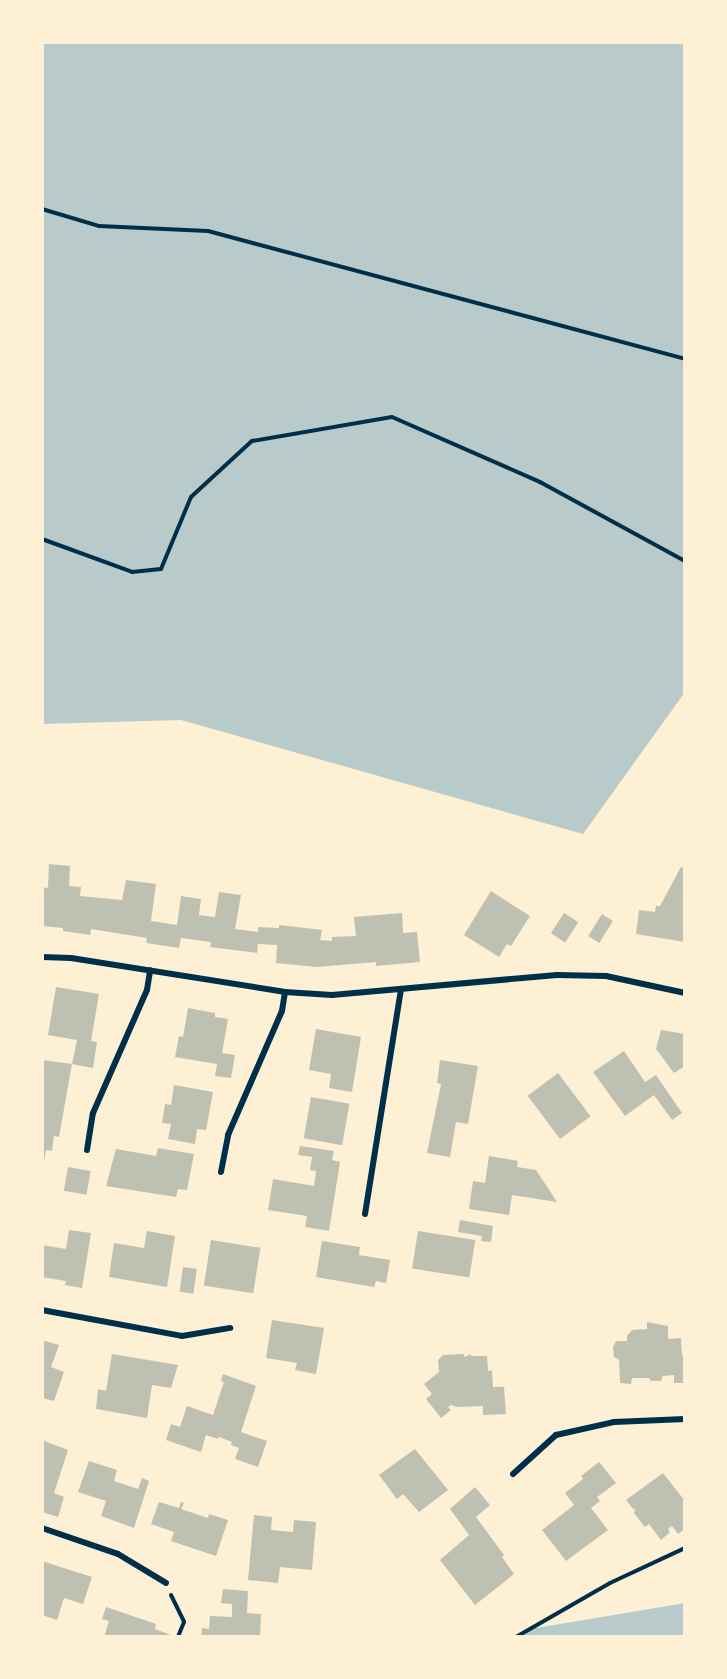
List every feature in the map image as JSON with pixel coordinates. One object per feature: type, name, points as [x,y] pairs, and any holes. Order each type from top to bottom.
[{"type":"street","points":[[42,957],[71,958],[285,992],[332,995],[557,975],[606,976],[685,993]]},
{"type":"street","points":[[87,1150],[93,1113],[147,990],[150,970]]},
{"type":"street","points":[[365,1214],[401,989]]},
{"type":"street","points":[[220,1172],[228,1135],[282,1011],[285,992]]},
{"type":"street","points":[[42,1310],[182,1336],[230,1328]]},
{"type":"street","points":[[513,1474],[556,1435],[614,1422],[685,1419]]},
{"type":"street","points":[[42,1528],[118,1554],[166,1583]]},
{"type":"path","points":[[42,209],[99,226],[208,231],[685,359]]},
{"type":"path","points":[[42,539],[132,572],[161,569],[191,497],[252,441],[392,417],[540,482],[685,561]]},
{"type":"path","points":[[516,1637],[610,1583],[685,1548]]},
{"type":"path","points":[[166,1583],[184,1622],[178,1637]]},
{"type":"shaded area","points":[[42,42],[685,42],[685,692],[583,834],[181,720],[42,724]]},
{"type":"shaded area","points":[[685,1603],[685,1637],[521,1637],[530,1629]]},
{"type":"building","points":[[49,864],[70,866],[69,886],[81,887],[80,896],[122,900],[126,880],[156,884],[151,921],[177,925],[181,896],[201,899],[199,915],[215,917],[219,892],[241,895],[235,929],[258,932],[258,927],[279,928],[279,925],[322,930],[320,940],[332,941],[332,937],[356,936],[354,917],[402,913],[403,933],[417,932],[420,962],[376,966],[376,962],[317,967],[276,963],[277,945],[258,944],[257,953],[210,947],[211,942],[181,938],[179,948],[146,943],[147,938],[91,929],[90,935],[63,931],[63,928],[42,926],[42,887],[48,888]]},
{"type":"building","points":[[681,867],[685,869],[685,942],[636,934],[639,910],[655,912],[656,906],[660,906]]},
{"type":"building","points":[[491,891],[530,916],[511,946],[507,944],[499,957],[464,935]]},
{"type":"building","points":[[564,913],[578,922],[565,942],[551,933]]},
{"type":"building","points":[[602,914],[613,921],[599,943],[588,936]]},
{"type":"building","points":[[56,987],[99,994],[91,1041],[97,1042],[93,1068],[72,1064],[77,1040],[48,1035]]},
{"type":"building","points":[[188,1008],[215,1013],[215,1017],[228,1019],[222,1053],[235,1055],[231,1078],[215,1076],[217,1064],[175,1057],[179,1036],[183,1037]]},
{"type":"building","points":[[316,1029],[361,1037],[352,1092],[329,1088],[331,1074],[309,1070]]},
{"type":"building","points":[[661,1030],[685,1034],[685,1066],[674,1073],[656,1049]]},
{"type":"building","points":[[624,1051],[645,1082],[656,1075],[682,1113],[672,1120],[654,1095],[625,1116],[593,1072]]},
{"type":"building","points":[[42,1060],[72,1064],[59,1137],[54,1136],[52,1151],[46,1150],[43,1169]]},
{"type":"building","points":[[440,1060],[478,1066],[468,1124],[456,1122],[450,1157],[427,1153],[441,1084],[437,1083]]},
{"type":"building","points":[[558,1073],[590,1116],[560,1139],[528,1096]]},
{"type":"building","points":[[174,1085],[213,1092],[206,1130],[197,1129],[195,1144],[168,1139],[171,1124],[162,1123],[165,1104],[171,1105]]},
{"type":"building","points":[[311,1097],[349,1104],[342,1145],[304,1138]]},
{"type":"building","points":[[300,1146],[334,1151],[332,1160],[340,1162],[329,1231],[305,1227],[307,1216],[268,1210],[273,1179],[314,1186],[316,1171],[310,1170],[312,1157],[298,1155]]},
{"type":"building","points":[[158,1148],[194,1154],[187,1190],[178,1189],[176,1197],[106,1186],[116,1149],[156,1156]]},
{"type":"building","points":[[489,1156],[518,1161],[517,1167],[536,1170],[557,1202],[512,1195],[509,1215],[469,1209],[473,1181],[485,1183]]},
{"type":"building","points":[[68,1167],[91,1171],[86,1195],[64,1191]]},
{"type":"building","points":[[460,1220],[493,1226],[491,1242],[481,1241],[482,1236],[458,1232]]},
{"type":"building","points":[[69,1230],[91,1233],[82,1288],[65,1285],[66,1281],[42,1277],[42,1245],[66,1249]]},
{"type":"building","points":[[147,1231],[175,1236],[167,1287],[109,1277],[114,1243],[144,1248]]},
{"type":"building","points":[[418,1231],[475,1240],[469,1278],[412,1269]]},
{"type":"building","points":[[211,1240],[260,1248],[253,1293],[204,1285]]},
{"type":"building","points":[[322,1241],[360,1247],[359,1255],[390,1260],[386,1283],[376,1281],[374,1287],[316,1277]]},
{"type":"building","points":[[183,1267],[197,1269],[193,1294],[180,1292]]},
{"type":"building","points":[[272,1320],[324,1328],[316,1374],[295,1370],[297,1363],[266,1358]]},
{"type":"building","points":[[647,1322],[668,1326],[668,1339],[681,1338],[682,1356],[685,1355],[685,1383],[674,1383],[674,1375],[663,1376],[661,1381],[632,1378],[631,1384],[620,1383],[619,1360],[614,1357],[613,1347],[616,1341],[627,1341],[627,1336],[632,1330],[647,1329]]},
{"type":"building","points":[[42,1340],[59,1345],[51,1367],[64,1372],[54,1401],[42,1398]]},
{"type":"building","points":[[112,1354],[178,1365],[171,1388],[152,1385],[147,1418],[96,1409],[98,1389],[106,1391]]},
{"type":"building","points":[[464,1354],[464,1357],[471,1354],[471,1356],[487,1356],[488,1371],[492,1370],[493,1387],[504,1387],[506,1414],[483,1415],[483,1406],[457,1407],[451,1405],[448,1407],[451,1410],[441,1418],[426,1399],[432,1394],[424,1384],[439,1372],[438,1360],[443,1355]]},
{"type":"building","points":[[223,1374],[256,1386],[241,1432],[267,1441],[258,1467],[235,1459],[239,1448],[231,1445],[232,1442],[219,1437],[218,1439],[206,1435],[201,1452],[166,1440],[171,1424],[180,1427],[187,1406],[213,1415],[224,1382],[221,1381]]},
{"type":"building","points":[[42,1440],[68,1450],[54,1493],[64,1497],[58,1517],[42,1512]]},
{"type":"building","points":[[415,1449],[448,1490],[419,1512],[403,1494],[397,1499],[379,1475]]},
{"type":"building","points":[[89,1461],[117,1470],[114,1481],[138,1489],[142,1478],[149,1481],[134,1528],[101,1516],[106,1501],[78,1492]]},
{"type":"building","points":[[599,1462],[616,1483],[597,1497],[600,1501],[591,1508],[608,1530],[566,1561],[542,1530],[574,1505],[565,1493]]},
{"type":"building","points":[[663,1473],[685,1501],[685,1529],[678,1534],[672,1526],[668,1529],[670,1532],[661,1540],[649,1524],[645,1527],[634,1513],[636,1508],[634,1510],[626,1500]]},
{"type":"building","points":[[475,1487],[490,1505],[476,1517],[504,1555],[502,1557],[514,1574],[475,1605],[440,1560],[469,1535],[450,1509]]},
{"type":"building","points":[[159,1502],[179,1508],[181,1502],[184,1503],[181,1509],[208,1518],[209,1514],[228,1520],[216,1556],[171,1541],[174,1532],[151,1524]]},
{"type":"building","points":[[254,1515],[272,1517],[271,1530],[293,1532],[294,1520],[316,1522],[312,1570],[280,1567],[278,1583],[248,1580]]},
{"type":"building","points":[[42,1561],[92,1577],[83,1604],[64,1598],[57,1620],[42,1615]]},
{"type":"building","points":[[223,1589],[248,1591],[247,1613],[261,1614],[260,1637],[201,1637],[202,1628],[209,1629],[210,1616],[232,1617],[232,1604],[221,1603]]},
{"type":"building","points":[[106,1607],[156,1624],[155,1629],[176,1637],[104,1637],[109,1621],[102,1619]]}]
